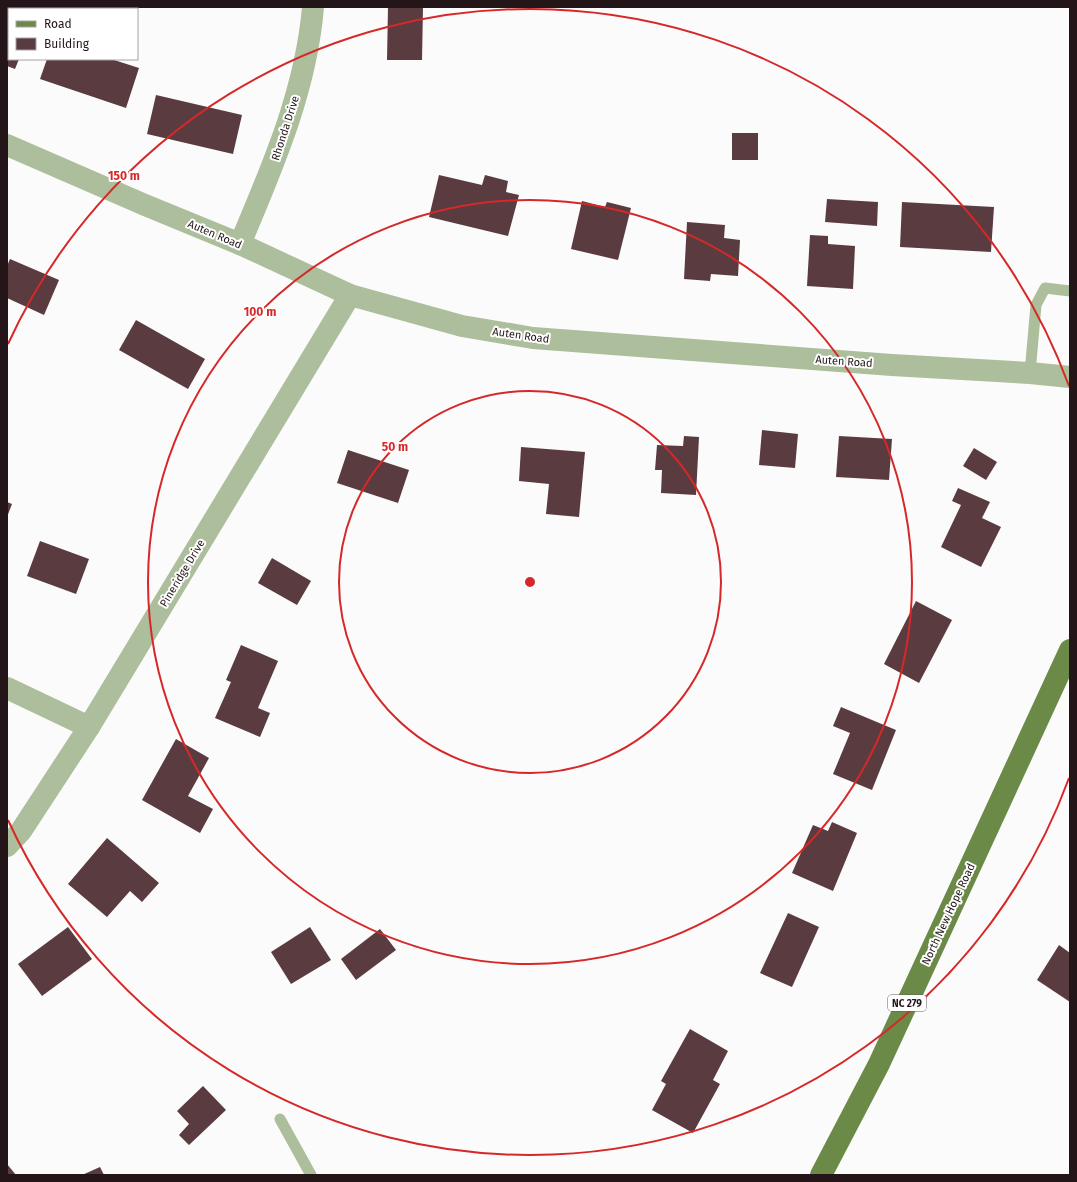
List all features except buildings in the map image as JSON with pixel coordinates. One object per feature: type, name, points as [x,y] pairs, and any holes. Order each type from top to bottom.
[{"type":"main road","name":"North New Hope Road","points":[[821,1175],[879,1064],[1070,650]]},
{"type":"street","name":"Rhonda Drive","points":[[240,244],[292,115],[306,55],[313,7]]},
{"type":"street","name":"Auten Road","points":[[7,145],[145,205],[240,244],[350,295],[462,326],[533,338],[1070,377]]},
{"type":"street","name":"Pineridge Drive","points":[[7,846],[21,831],[90,727],[350,295]]},
{"type":"street","points":[[7,688],[90,727]]},
{"type":"lane","points":[[1030,373],[1036,305],[1045,288],[1070,290]]},
{"type":"lane","points":[[280,1119],[311,1175]]}]
